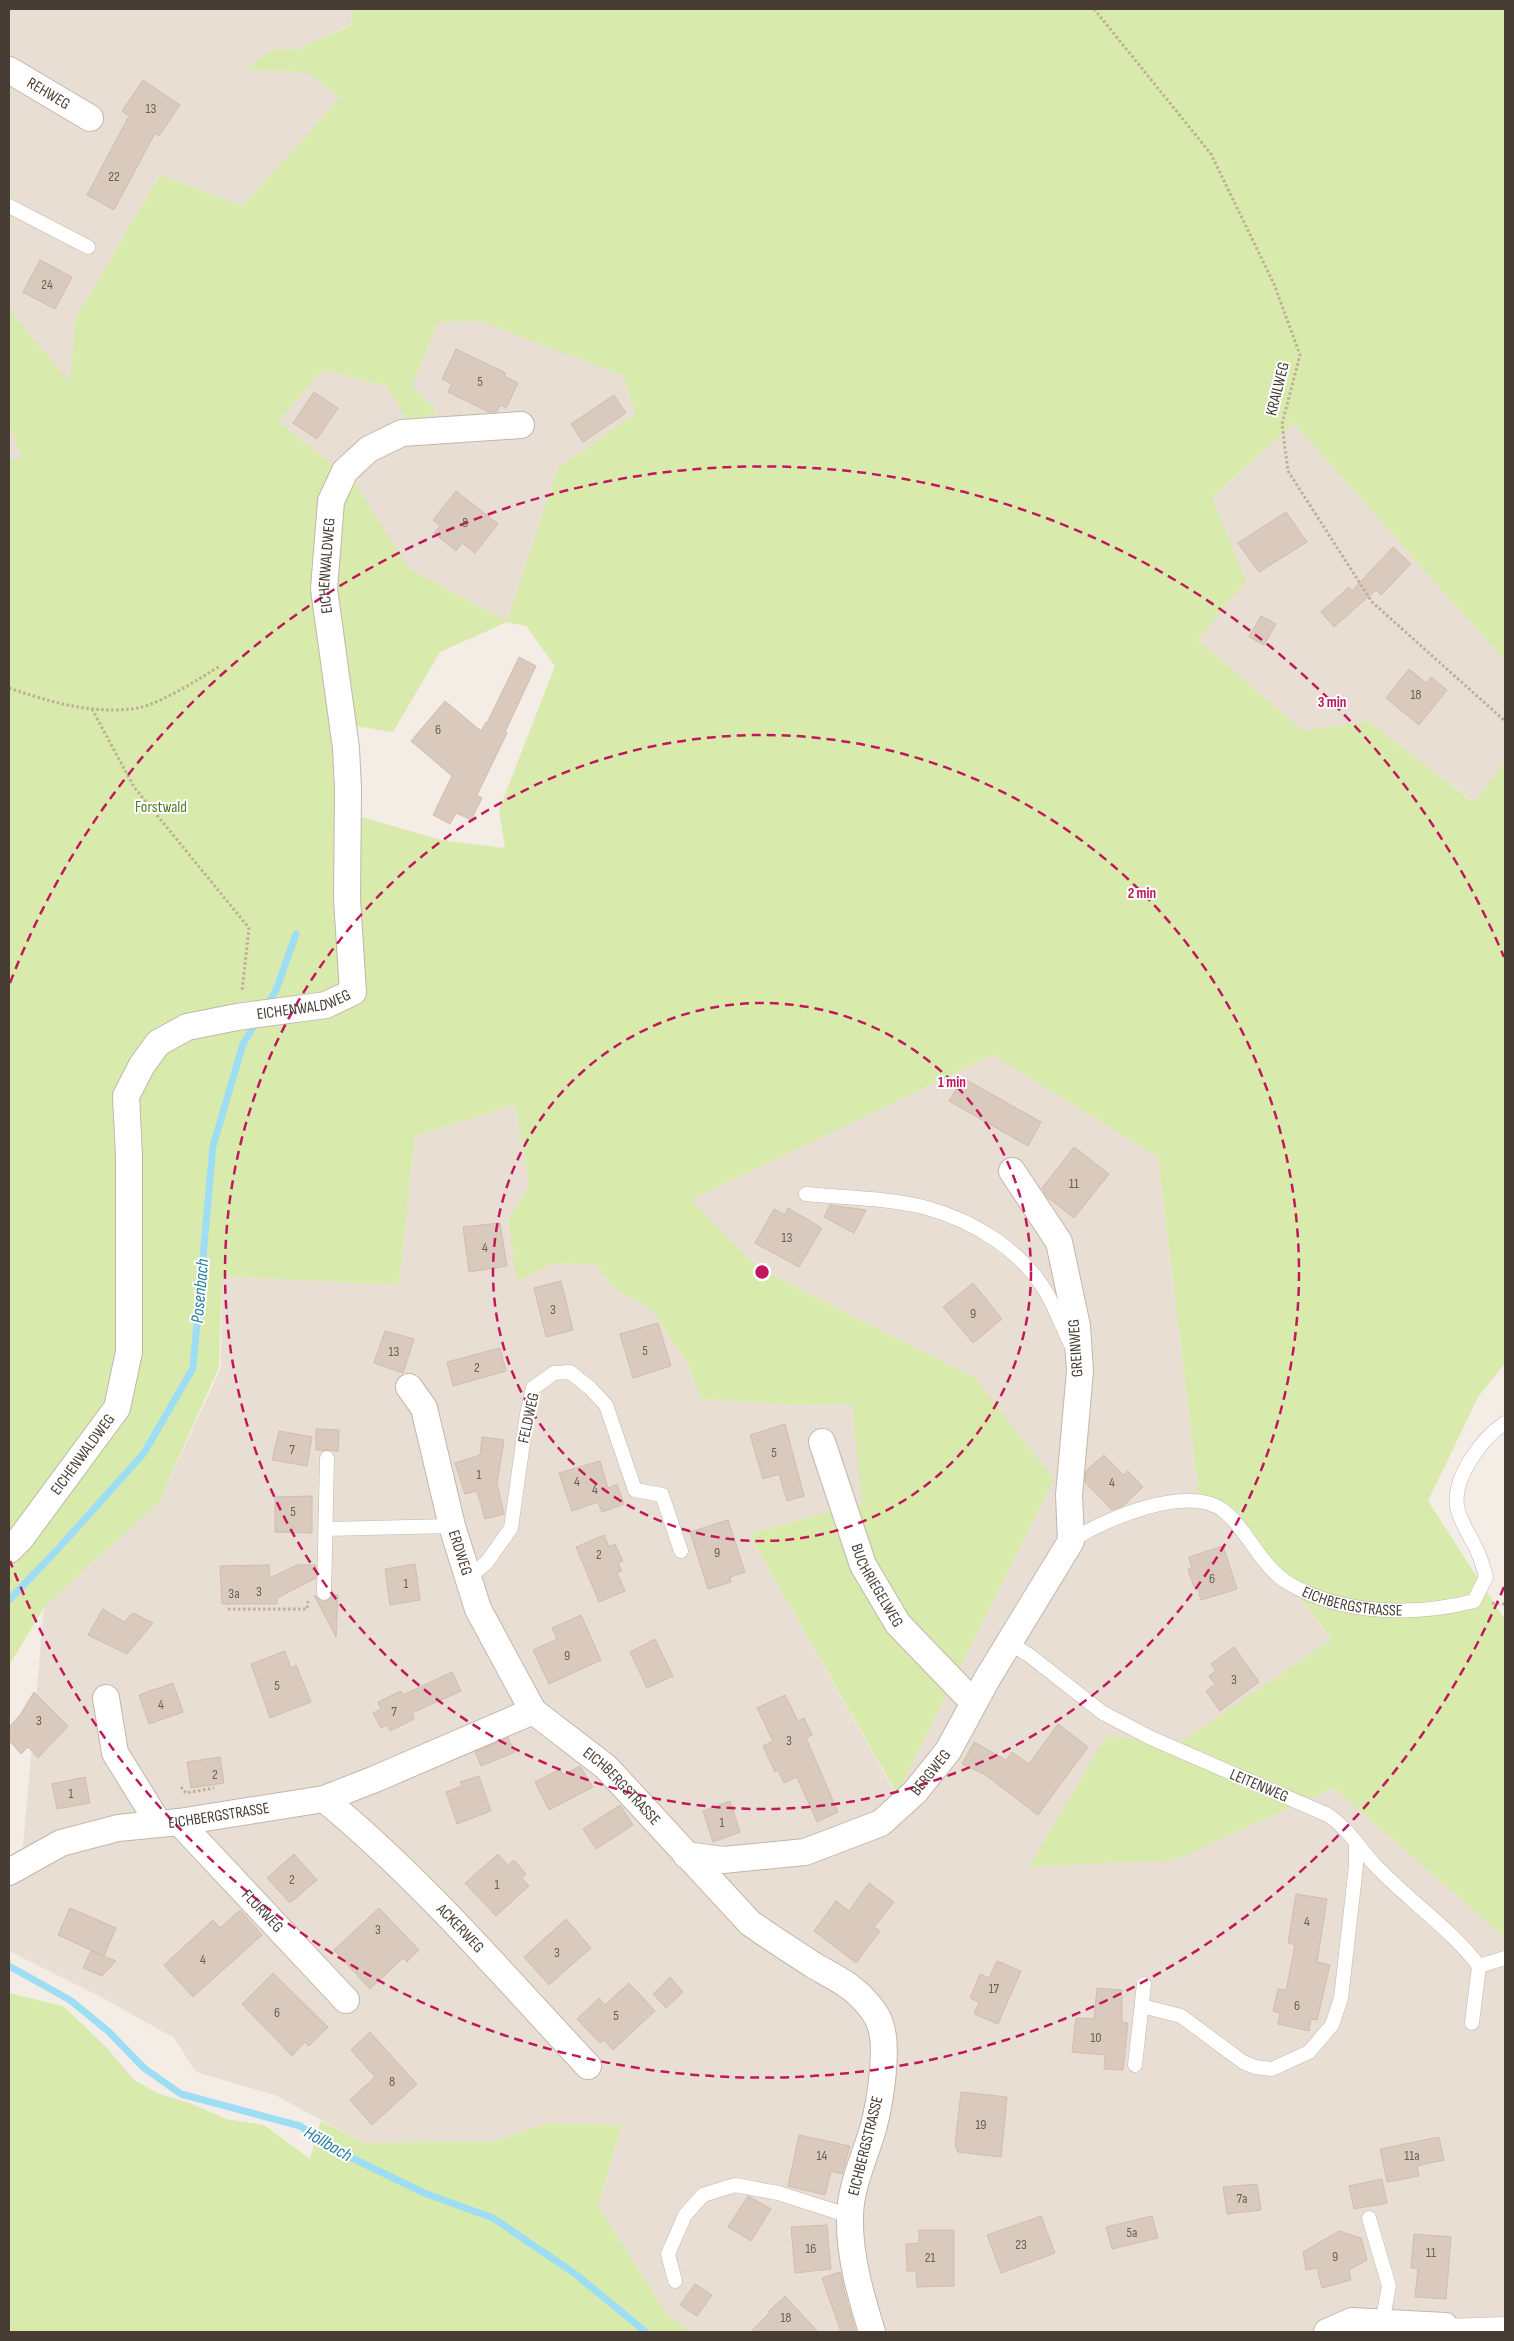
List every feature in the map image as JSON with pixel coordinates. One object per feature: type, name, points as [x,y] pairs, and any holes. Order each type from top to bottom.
[{"type":"street","name":"REHWEG","points":[[9,70],[90,118]]},
{"type":"street","name":"EICHENWALDWEG","points":[[9,1550],[21,1538],[117,1408],[129,1352],[130,1156],[126,1096],[142,1065],[158,1043],[187,1027],[246,1015],[288,1011],[326,1004],[353,992],[346,899],[348,789],[346,748],[324,589],[331,501],[345,471],[370,449],[402,433],[521,425]]},
{"type":"street","name":"GREINWEG","points":[[1012,1171],[1059,1242],[1077,1326],[1080,1363],[1068,1495],[1072,1540]]},
{"type":"street","name":"ERDWEG","points":[[409,1387],[424,1408],[452,1526],[478,1609],[533,1710]]},
{"type":"street","name":"BUCHRIEGELWEG","points":[[822,1442],[863,1565],[868,1574],[898,1624],[974,1703]]},
{"type":"street","name":"BERGWEG","points":[[686,1855],[723,1860],[805,1852],[881,1823],[915,1792],[948,1751],[1009,1643],[1072,1540]]},
{"type":"street","name":"FLURWEG","points":[[106,1698],[115,1753],[169,1823],[346,2000]]},
{"type":"street","name":"EICHBERGSTRASSE","points":[[9,1872],[61,1843],[118,1828],[169,1823],[324,1799],[375,1779],[533,1710],[606,1766],[686,1855],[750,1922],[778,1943],[855,1990],[867,2003],[880,2024],[884,2044],[874,2126],[855,2186],[850,2216],[853,2253],[872,2332]]},
{"type":"street","name":"ACKERWEG","points":[[324,1799],[380,1847],[458,1925],[588,2066]]},
{"type":"street","points":[[1327,2332],[1352,2321],[1447,2329]]},
{"type":"lane","points":[[9,206],[88,246]]},
{"type":"lane","points":[[806,1194],[927,1208],[973,1227],[995,1239],[1023,1262],[1046,1292],[1080,1363]]},
{"type":"lane","name":"FELDWEG","points":[[468,1577],[487,1562],[511,1528],[527,1414],[533,1388],[554,1373],[570,1372],[590,1388],[606,1405],[621,1454],[635,1490],[662,1495],[681,1551]]},
{"type":"lane","name":"EICHBERGSTRASSE","points":[[1072,1540],[1091,1528],[1129,1513],[1187,1500],[1211,1504],[1225,1512],[1270,1570],[1289,1584],[1314,1596],[1340,1603],[1376,1609],[1452,1607],[1474,1601],[1486,1577],[1479,1554],[1462,1523],[1457,1506],[1458,1487],[1472,1457],[1492,1431],[1505,1423]]},
{"type":"lane","points":[[324,1593],[327,1458]]},
{"type":"lane","points":[[326,1529],[452,1526]]},
{"type":"lane","name":"LEITENWEG","points":[[1009,1643],[1029,1655],[1103,1713],[1151,1738],[1328,1815],[1342,1824],[1356,1843],[1402,1892],[1465,1947],[1480,1966]]},
{"type":"lane","points":[[1142,2006],[1181,2016],[1243,2062],[1256,2068],[1272,2069],[1310,2052],[1332,2025],[1341,1998],[1356,1866],[1356,1843]]},
{"type":"lane","points":[[1472,2023],[1480,1966],[1505,1958]]},
{"type":"lane","points":[[1135,2065],[1144,1984]]},
{"type":"lane","points":[[675,2281],[668,2254],[685,2215],[703,2195],[735,2185],[778,2193],[850,2216]]},
{"type":"lane","points":[[1369,2218],[1389,2286],[1382,2323]]},
{"type":"lane","points":[[1447,2329],[1505,2324]]},
{"type":"path","name":"KRAILWEG","points":[[1094,9],[1211,154],[1274,284],[1300,355],[1282,424],[1288,471],[1372,602],[1505,721]]},
{"type":"path","points":[[9,688],[58,704],[92,709],[138,708],[185,688],[220,666]]},
{"type":"path","points":[[92,709],[134,787],[249,928],[246,1015]]},
{"type":"path","points":[[228,1609],[307,1609]]},
{"type":"path","points":[[182,1787],[186,1793],[214,1788]]},
{"type":"shaded area","points":[[9,9],[353,9],[351,24],[298,49],[272,50],[247,69],[308,73],[340,98],[243,206],[160,175],[75,319],[70,384],[9,309]]},
{"type":"shaded area","points":[[480,321],[624,375],[635,414],[558,468],[507,622],[408,569],[355,483],[278,421],[323,370],[386,386],[410,423],[438,412],[412,386],[438,322]]},
{"type":"shaded area","points":[[9,422],[23,460],[9,459]]},
{"type":"shaded area","points":[[1294,423],[1505,661],[1505,761],[1475,803],[1369,721],[1303,731],[1198,640],[1245,581],[1211,499]]},
{"type":"shaded area","points":[[993,1055],[1158,1157],[1199,1497],[1237,1511],[1272,1562],[1332,1640],[1174,1747],[1175,1860],[1334,1788],[1505,1937],[1505,2332],[694,2332],[668,2316],[598,2206],[622,2126],[549,2123],[495,2141],[363,2143],[275,2095],[196,2072],[174,2038],[101,1997],[9,1951],[9,1856],[23,1847],[44,1607],[159,1502],[221,1368],[222,1276],[399,1285],[415,1136],[515,1105],[530,1185],[508,1220],[553,1263],[597,1265],[612,1286],[653,1311],[687,1362],[701,1399],[797,1405],[852,1404],[863,1503],[749,1534],[896,1794],[975,1378],[757,1267],[691,1200]]},
{"type":"green space","name":"Forstwald","points":[[353,9],[1505,9],[1505,661],[1294,423],[1212,498],[1246,581],[1198,640],[1303,731],[1369,721],[1474,803],[1505,761],[1505,1363],[1478,1397],[1428,1501],[1505,1620],[1505,1937],[1334,1788],[1175,1860],[1029,1867],[1107,1735],[1174,1747],[1332,1639],[1272,1562],[1237,1511],[1199,1497],[1158,1157],[993,1055],[691,1200],[757,1267],[975,1378],[1054,1480],[897,1794],[749,1534],[862,1503],[852,1404],[797,1405],[701,1399],[687,1362],[653,1311],[612,1286],[597,1265],[553,1263],[517,1281],[508,1220],[530,1185],[515,1105],[415,1136],[399,1285],[222,1276],[219,1367],[159,1502],[44,1607],[9,1666],[9,459],[22,459],[9,422],[9,309],[70,383],[75,319],[160,175],[243,206],[340,98],[308,73],[246,69],[272,50],[298,49],[351,25]],"holes":[[[480,321],[624,376],[635,414],[558,468],[507,621],[409,569],[355,483],[278,421],[323,370],[386,386],[410,424],[438,412],[412,386],[438,322]],[[507,622],[526,626],[555,666],[499,810],[505,848],[441,840],[358,816],[354,726],[393,732],[440,652]]]},
{"type":"green space","points":[[9,1993],[63,2006],[106,2047],[134,2080],[157,2093],[192,2104],[226,2119],[264,2125],[310,2159],[321,2121],[363,2143],[495,2141],[549,2123],[622,2125],[598,2206],[668,2316],[694,2332],[9,2332]]},
{"type":"building","points":[[143,80],[180,105],[159,136],[155,133],[114,210],[87,195],[129,116],[122,111]]},
{"type":"building","points":[[40,260],[72,277],[55,309],[23,292]]},
{"type":"building","points":[[456,349],[506,373],[504,376],[518,383],[506,408],[500,405],[497,412],[489,412],[448,392],[452,384],[442,379]]},
{"type":"building","points":[[314,392],[338,408],[317,439],[293,423]]},
{"type":"building","points":[[614,395],[626,413],[583,442],[571,424]]},
{"type":"building","points":[[456,491],[498,524],[475,553],[462,543],[456,551],[434,533],[440,526],[433,520]]},
{"type":"building","points":[[1286,512],[1307,542],[1259,572],[1238,543]]},
{"type":"building","points":[[1393,547],[1411,564],[1381,595],[1376,590],[1334,627],[1321,612],[1349,587],[1352,591]]},
{"type":"building","points":[[1261,616],[1276,624],[1264,645],[1249,637]]},
{"type":"building","points":[[519,657],[536,666],[477,795],[482,798],[471,820],[456,813],[450,824],[433,815],[452,776],[411,741],[445,701],[481,731],[487,723]]},
{"type":"building","points":[[1409,669],[1426,683],[1431,677],[1447,690],[1419,725],[1386,698]]},
{"type":"building","points":[[963,1078],[1041,1122],[1028,1146],[949,1101]]},
{"type":"building","points":[[1074,1147],[1109,1174],[1074,1218],[1047,1197],[1042,1188]]},
{"type":"building","points":[[830,1205],[866,1210],[854,1233],[824,1217]]},
{"type":"building","points":[[788,1208],[822,1228],[799,1267],[755,1243],[774,1209],[785,1215]]},
{"type":"building","points":[[500,1223],[507,1266],[469,1272],[463,1227]]},
{"type":"building","points":[[561,1281],[573,1330],[546,1337],[534,1288]]},
{"type":"building","points":[[973,1283],[1002,1319],[973,1343],[943,1307]]},
{"type":"building","points":[[658,1323],[671,1366],[633,1378],[620,1334]]},
{"type":"building","points":[[385,1331],[414,1339],[403,1373],[374,1363]]},
{"type":"building","points":[[500,1348],[506,1371],[453,1386],[447,1362]]},
{"type":"building","points":[[785,1424],[804,1496],[787,1501],[779,1474],[763,1479],[750,1435]]},
{"type":"building","points":[[316,1429],[339,1430],[338,1451],[316,1450]]},
{"type":"building","points":[[279,1431],[312,1437],[307,1466],[272,1460]]},
{"type":"building","points":[[482,1437],[504,1440],[497,1484],[504,1514],[485,1519],[477,1491],[465,1494],[455,1463],[480,1455]]},
{"type":"building","points":[[1104,1455],[1123,1475],[1128,1471],[1143,1487],[1123,1506],[1112,1510],[1085,1482],[1086,1471]]},
{"type":"building","points":[[600,1461],[608,1488],[617,1484],[624,1504],[602,1512],[598,1502],[572,1511],[559,1473]]},
{"type":"building","points":[[312,1496],[312,1533],[275,1532],[275,1497]]},
{"type":"building","points":[[728,1520],[745,1572],[730,1577],[731,1582],[708,1589],[690,1532]]},
{"type":"building","points":[[604,1535],[609,1547],[615,1544],[623,1561],[618,1563],[622,1571],[617,1573],[625,1591],[599,1602],[576,1547]]},
{"type":"building","points":[[1223,1546],[1237,1589],[1201,1600],[1197,1586],[1194,1587],[1188,1569],[1192,1568],[1189,1557]]},
{"type":"building","points":[[415,1564],[420,1600],[390,1605],[385,1569]]},
{"type":"building","points":[[269,1565],[270,1578],[297,1565],[316,1565],[316,1578],[277,1598],[277,1604],[222,1604],[220,1566]]},
{"type":"building","points":[[314,1595],[323,1602],[329,1600],[332,1595],[338,1595],[336,1637]]},
{"type":"building","points":[[103,1609],[124,1622],[133,1613],[153,1623],[127,1654],[88,1635]]},
{"type":"building","points":[[581,1615],[601,1660],[549,1684],[533,1650],[557,1639],[552,1628]]},
{"type":"building","points":[[655,1639],[673,1676],[647,1688],[630,1652]]},
{"type":"building","points":[[1234,1647],[1259,1682],[1220,1711],[1206,1691],[1215,1684],[1209,1676],[1216,1671],[1211,1664]]},
{"type":"building","points":[[285,1651],[291,1668],[296,1665],[311,1702],[270,1718],[251,1664]]},
{"type":"building","points":[[452,1672],[461,1691],[412,1713],[414,1719],[390,1731],[387,1725],[381,1728],[373,1713],[381,1709],[378,1702],[401,1691],[403,1695]]},
{"type":"building","points":[[173,1683],[183,1712],[149,1724],[139,1695]]},
{"type":"building","points":[[34,1692],[68,1726],[38,1758],[28,1747],[21,1754],[9,1740],[9,1727],[20,1715]]},
{"type":"building","points":[[785,1695],[798,1721],[804,1718],[812,1735],[806,1738],[838,1812],[817,1822],[797,1777],[784,1783],[778,1770],[775,1772],[763,1746],[773,1741],[757,1708]]},
{"type":"building","points":[[1058,1724],[1088,1747],[1038,1815],[984,1774],[962,1764],[974,1742],[1006,1760],[1012,1752],[1029,1764]]},
{"type":"building","points":[[508,1738],[515,1752],[481,1766],[475,1752]]},
{"type":"building","points":[[220,1757],[224,1783],[191,1788],[187,1762]]},
{"type":"building","points":[[580,1766],[593,1787],[549,1810],[535,1782],[560,1769],[563,1775]]},
{"type":"building","points":[[479,1776],[491,1811],[457,1824],[446,1792],[462,1786],[460,1782]]},
{"type":"building","points":[[85,1777],[90,1803],[57,1809],[52,1784]]},
{"type":"building","points":[[730,1801],[740,1832],[713,1842],[703,1811]]},
{"type":"building","points":[[620,1805],[633,1825],[596,1849],[583,1829]]},
{"type":"building","points":[[294,1854],[317,1880],[290,1903],[267,1878]]},
{"type":"building","points":[[498,1854],[508,1865],[514,1860],[526,1874],[522,1878],[529,1886],[496,1916],[465,1883]]},
{"type":"building","points":[[869,1883],[894,1902],[874,1927],[880,1931],[856,1963],[814,1931],[836,1901],[849,1911]]},
{"type":"building","points":[[1296,1894],[1327,1899],[1317,1962],[1330,1965],[1317,2020],[1311,2019],[1309,2031],[1278,2024],[1280,2013],[1273,2011],[1278,1989],[1286,1990],[1295,1945],[1288,1943]]},
{"type":"building","points":[[70,1908],[116,1928],[104,1956],[58,1935]]},
{"type":"building","points":[[379,1908],[419,1950],[407,1962],[403,1958],[370,1989],[334,1950]]},
{"type":"building","points":[[240,1910],[262,1935],[193,1997],[164,1965],[213,1920],[220,1928]]},
{"type":"building","points":[[566,1919],[591,1948],[549,1985],[524,1957]]},
{"type":"building","points":[[91,1951],[116,1961],[102,1976],[83,1968]]},
{"type":"building","points":[[997,1961],[1021,1971],[998,2024],[974,2014],[979,2002],[970,1998],[980,1974],[989,1978]]},
{"type":"building","points":[[273,1973],[328,2027],[309,2046],[305,2042],[292,2056],[242,2004]]},
{"type":"building","points":[[670,1977],[683,1992],[666,2008],[653,1994]]},
{"type":"building","points":[[629,1983],[655,2011],[613,2050],[604,2040],[600,2043],[577,2019],[599,1998],[605,2005]]},
{"type":"building","points":[[1097,1988],[1122,1990],[1122,2022],[1128,2023],[1123,2070],[1104,2069],[1105,2055],[1072,2052],[1076,2018],[1094,2019]]},
{"type":"building","points":[[370,2032],[417,2084],[372,2125],[350,2100],[375,2077],[351,2050]]},
{"type":"building","points":[[961,2092],[1007,2097],[1001,2157],[958,2152],[955,2145]]},
{"type":"building","points":[[799,2135],[850,2146],[842,2174],[831,2171],[825,2195],[788,2186]]},
{"type":"building","points":[[1439,2137],[1444,2160],[1417,2166],[1419,2176],[1387,2182],[1380,2149]]},
{"type":"building","points":[[1382,2179],[1387,2203],[1354,2209],[1349,2186]]},
{"type":"building","points":[[1257,2184],[1261,2210],[1227,2214],[1223,2187]]},
{"type":"building","points":[[748,2196],[771,2209],[751,2241],[728,2227]]},
{"type":"building","points":[[1041,2216],[1055,2253],[1001,2273],[987,2235]]},
{"type":"building","points":[[1152,2216],[1158,2238],[1112,2249],[1106,2227]]},
{"type":"building","points":[[827,2225],[831,2269],[795,2273],[791,2227]]},
{"type":"building","points":[[919,2230],[954,2230],[954,2286],[917,2287],[916,2271],[907,2271],[906,2244],[919,2243]]},
{"type":"building","points":[[1339,2231],[1361,2238],[1367,2260],[1349,2270],[1351,2280],[1322,2288],[1317,2268],[1306,2270],[1303,2252]]},
{"type":"building","points":[[1414,2234],[1451,2237],[1446,2299],[1415,2297],[1418,2268],[1411,2268]]},
{"type":"building","points":[[840,2272],[856,2332],[841,2332],[822,2278]]},
{"type":"building","points":[[695,2284],[712,2295],[697,2316],[680,2305]]},
{"type":"building","points":[[785,2296],[818,2332],[751,2332],[768,2312]]},
{"type":"waterway","name":"Posenbach","points":[[266,1007],[276,990],[296,934]]},
{"type":"waterway","name":"Posenbach","points":[[9,1600],[57,1550],[144,1453],[193,1368],[213,1146],[243,1044],[257,1021]]},
{"type":"waterway","name":"Höllbach","points":[[9,1966],[70,2000],[108,2031],[144,2068],[181,2094],[300,2126],[340,2152],[424,2193],[493,2218],[574,2273],[646,2332]]}]
